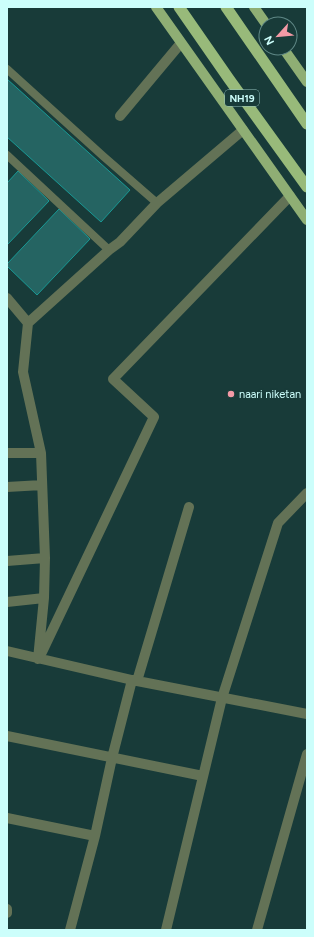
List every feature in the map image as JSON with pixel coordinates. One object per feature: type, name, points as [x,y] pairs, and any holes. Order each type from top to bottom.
[{"type":"highway","name":"NH19","points":[[179,7],[307,187]]},
{"type":"highway","points":[[226,7],[307,124]]},
{"type":"main road","points":[[156,7],[307,220]]},
{"type":"main road","points":[[254,7],[260,16]]},
{"type":"main road","points":[[289,56],[307,82]]},
{"type":"street","points":[[120,116],[181,43]]},
{"type":"street","points":[[38,659],[44,598],[45,558],[41,453],[23,372],[28,323],[109,250],[120,242],[158,204],[243,130]]},
{"type":"street","points":[[38,659],[154,417],[113,379],[290,196]]},
{"type":"street","points":[[7,298],[28,323]]},
{"type":"street","points":[[7,454],[41,453]]},
{"type":"street","points":[[7,487],[42,485]]},
{"type":"street","points":[[166,930],[222,698],[278,523],[307,493]]},
{"type":"street","points":[[70,930],[95,836],[112,758],[134,681],[189,507]]},
{"type":"street","points":[[7,561],[45,558]]},
{"type":"street","points":[[7,602],[44,598]]},
{"type":"street","points":[[7,652],[134,681],[307,714]]},
{"type":"street","points":[[7,736],[203,776]]},
{"type":"street","points":[[257,930],[307,754]]},
{"type":"street","points":[[7,818],[95,836]]},
{"type":"lane","points":[[7,69],[158,204]]},
{"type":"lane","points":[[7,156],[109,250]]},
{"type":"building","points":[[7,79],[130,190],[101,222],[7,137]]},
{"type":"building","points":[[18,171],[49,201],[7,245],[7,183]]},
{"type":"building","points":[[59,209],[90,239],[37,295],[7,266],[7,264]]},
{"type":"place","name":"naari niketan","points":[[231,394]]}]
